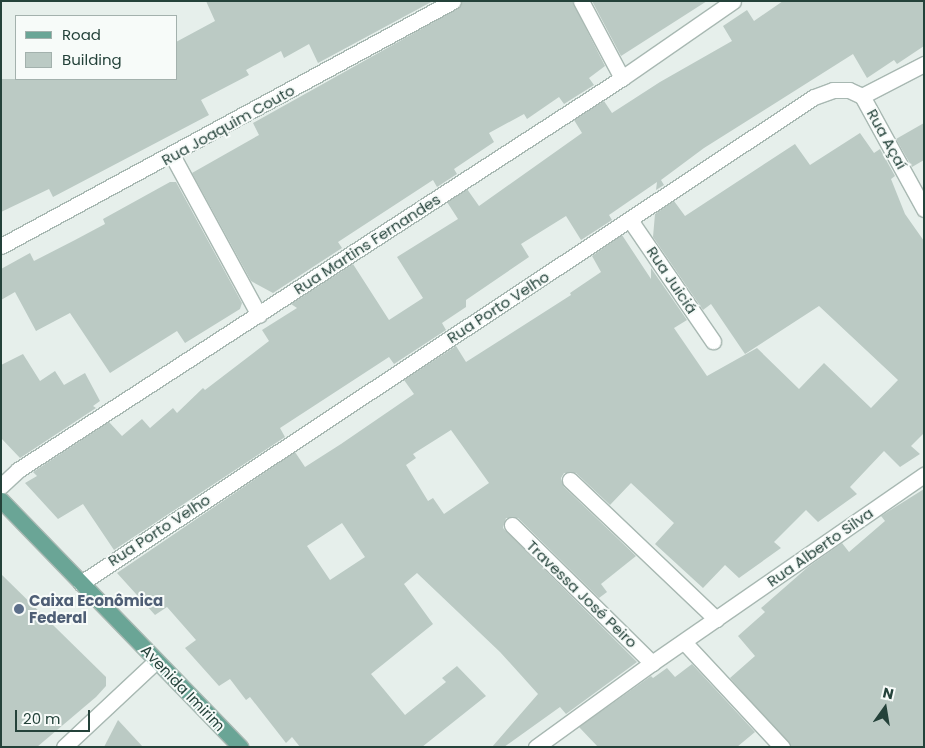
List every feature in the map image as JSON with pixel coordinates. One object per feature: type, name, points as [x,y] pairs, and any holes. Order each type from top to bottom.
[{"type":"main road","name":"Avenida Imirim","points":[[1,500],[240,747]]},
{"type":"street","name":"Rua Joaquim Couto","points":[[1,246],[454,1]]},
{"type":"street","points":[[581,1],[622,78]]},
{"type":"street","name":"Rua Martins Fernandes","points":[[1,486],[18,470],[622,78],[733,1]]},
{"type":"street","points":[[862,96],[924,64]]},
{"type":"street","name":"Rua Porto Velho","points":[[81,583],[814,97],[833,90],[849,90],[862,96]]},
{"type":"street","name":"Rua Açaí","points":[[862,96],[924,209]]},
{"type":"street","points":[[172,155],[259,315]]},
{"type":"street","name":"Rua Juiciá","points":[[630,220],[713,341]]},
{"type":"street","name":"Rua Alberto Silva","points":[[536,747],[652,662],[684,642],[924,476]]},
{"type":"street","points":[[570,480],[716,619]]},
{"type":"street","name":"Travessa José Peiro","points":[[512,526],[652,662]]},
{"type":"street","points":[[684,642],[782,747]]},
{"type":"street","points":[[64,747],[156,661]]},
{"type":"building","points":[[206,1],[433,1],[318,63],[309,44],[284,58],[281,51],[246,70],[249,75],[201,100],[209,115],[53,197],[49,189],[1,212],[1,79],[178,80],[178,41],[215,21]]},
{"type":"building","points":[[462,1],[572,1],[605,66],[589,78],[594,85],[564,104],[559,97],[527,119],[524,114],[489,133],[494,142],[454,169],[457,174],[437,187],[433,180],[338,242],[342,248],[273,293],[251,281],[192,173],[259,135],[253,123],[457,9]]},
{"type":"building","points":[[592,1],[707,1],[621,56]]},
{"type":"building","points":[[783,1],[924,1],[924,46],[897,64],[894,60],[867,78],[853,54],[704,148],[661,180],[664,185],[656,190],[657,182],[609,215],[612,220],[581,240],[566,216],[521,244],[529,257],[466,300],[466,307],[442,323],[446,330],[394,364],[389,357],[280,428],[285,437],[114,550],[83,504],[58,519],[25,483],[37,476],[33,472],[109,422],[122,436],[142,419],[150,428],[173,408],[177,413],[203,388],[205,390],[269,341],[262,330],[297,308],[291,304],[353,264],[389,320],[423,298],[397,257],[458,219],[447,202],[467,189],[479,206],[582,133],[574,120],[604,101],[612,113],[660,82],[732,41],[723,26],[747,10],[754,21]]},
{"type":"building","points":[[924,123],[924,160],[912,167],[896,139]]},
{"type":"building","points":[[860,133],[874,153],[880,149],[895,176],[891,179],[905,214],[924,241],[924,433],[911,446],[920,454],[900,467],[884,451],[850,487],[857,494],[818,522],[806,510],[774,542],[781,548],[739,578],[725,565],[703,588],[655,544],[674,523],[631,483],[610,505],[576,473],[564,473],[561,478],[564,487],[636,556],[601,584],[607,592],[599,598],[518,518],[506,518],[503,528],[637,662],[566,714],[560,707],[504,747],[492,747],[538,694],[500,652],[417,573],[404,584],[433,624],[371,674],[405,715],[446,682],[442,678],[457,666],[486,696],[422,747],[300,747],[292,737],[286,743],[250,697],[246,700],[230,679],[219,686],[185,648],[196,640],[167,607],[155,615],[117,573],[295,452],[305,467],[341,444],[414,394],[404,380],[456,346],[466,362],[571,295],[570,293],[601,272],[592,256],[622,235],[651,279],[651,268],[687,320],[674,328],[707,376],[757,348],[799,389],[824,363],[871,408],[898,380],[819,306],[745,354],[711,304],[703,310],[653,237],[655,214],[674,201],[685,216],[795,144],[810,165]],"holes":[[[451,430],[489,483],[444,514],[433,498],[428,501],[406,465],[416,458],[413,454]],[[342,523],[365,557],[330,580],[307,546]]]},
{"type":"building","points":[[170,182],[176,182],[242,303],[240,309],[185,343],[177,331],[110,373],[70,313],[36,331],[15,292],[1,300],[1,269],[30,253],[34,261],[75,240],[105,224],[103,219]]},
{"type":"building","points":[[23,354],[40,381],[55,371],[64,385],[85,373],[100,401],[93,406],[96,408],[20,458],[1,438],[1,365]]},
{"type":"building","points":[[924,489],[924,747],[791,747],[730,678],[755,656],[738,636],[765,612],[761,608],[808,567],[842,543],[849,552],[885,521],[881,516]]},
{"type":"building","points":[[1,574],[106,677],[106,686],[96,697],[37,747],[1,747]]},
{"type":"building","points":[[692,664],[755,732],[737,747],[598,747],[579,727],[651,676],[653,678],[667,668],[675,677]]},
{"type":"building","points":[[118,720],[143,747],[104,747]]},
{"type":"place","name":"Caixa Econômica Federal","points":[[19,609]]}]
